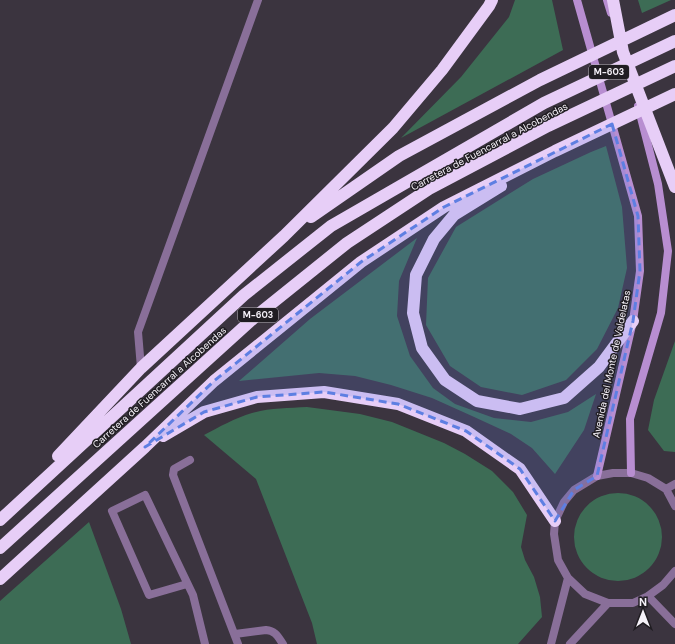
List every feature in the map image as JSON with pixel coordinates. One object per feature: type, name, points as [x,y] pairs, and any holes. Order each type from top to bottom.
[{"type":"highway","points":[[0,520],[141,368],[284,236],[393,128],[442,70],[492,0]]},
{"type":"highway","points":[[613,0],[623,52],[675,187]]},
{"type":"highway","points":[[284,236],[398,156],[540,80],[671,18]]},
{"type":"highway","name":"Carretera de Fuencarral a Alcobendas","points":[[0,520],[244,295],[331,226],[544,103],[674,41]]},
{"type":"highway","name":"Carretera de Fuencarral a Alcobendas","points":[[0,548],[256,316],[347,243],[429,190],[548,126],[675,66]]},
{"type":"highway","points":[[0,579],[145,447],[214,381],[361,262],[444,207],[555,151],[675,94]]},
{"type":"highway","points":[[555,151],[454,215],[434,239],[416,275],[413,313],[422,348],[445,380],[477,401],[520,409],[564,398],[599,367],[632,321]]},
{"type":"highway","points":[[145,447],[204,412],[257,397],[324,392],[398,404],[466,431],[520,470],[555,521]]},
{"type":"street","points":[[141,368],[138,332],[258,0]]},
{"type":"street","name":"Avenida del Monte de Valdelatas","points":[[577,0],[638,216],[640,271],[632,321],[597,476]]},
{"type":"street","points":[[607,0],[623,52],[658,184],[668,251],[661,314],[630,419],[631,473]]},
{"type":"street","points":[[190,460],[174,470],[173,475],[238,644]]},
{"type":"street","points":[[675,506],[666,489],[648,478],[631,473],[613,473],[597,476],[574,490],[564,502],[555,521],[554,534],[558,560],[568,578],[585,594],[608,603],[633,603],[648,596],[663,585],[675,571]]},
{"type":"street","points":[[666,489],[675,484]]},
{"type":"street","points":[[187,584],[149,595],[112,511],[145,495],[193,595],[205,644]]},
{"type":"street","points":[[551,644],[568,578]]},
{"type":"street","points":[[648,596],[675,624]]},
{"type":"street","points":[[570,644],[608,603]]},
{"type":"street","points":[[235,634],[270,630],[274,631],[283,644]]},
{"type":"highlighted area","points":[[612,124],[638,216],[640,271],[633,321],[597,476],[574,490],[555,521],[520,469],[466,431],[398,404],[324,392],[257,397],[204,412],[145,447],[214,381],[361,262],[444,207]]},
{"type":"green space","points":[[515,0],[552,0],[563,50],[401,138],[461,77],[509,17]]},
{"type":"green space","points":[[638,0],[671,0],[642,13]]},
{"type":"green space","points":[[606,146],[622,207],[627,268],[618,308],[597,349],[566,380],[522,395],[481,387],[450,366],[426,325],[428,278],[456,227],[533,179]]},
{"type":"green space","points":[[417,238],[399,281],[397,316],[410,356],[433,388],[455,404],[494,418],[531,422],[568,412],[596,394],[584,430],[555,474],[532,448],[511,434],[432,398],[391,385],[355,376],[319,373],[239,381],[310,319]]},
{"type":"green space","points":[[675,341],[675,452],[664,451],[648,430],[654,400]]},
{"type":"green space","points":[[307,407],[360,414],[392,422],[444,443],[492,471],[513,492],[527,515],[521,547],[525,560],[534,577],[540,597],[542,617],[518,644],[317,644],[312,623],[256,479],[204,435],[233,420],[259,411]]},
{"type":"green space","points":[[618,493],[635,496],[649,506],[659,520],[662,537],[659,554],[649,568],[635,578],[618,581],[601,578],[587,568],[577,554],[574,537],[577,520],[587,506],[601,496]]},
{"type":"green space","points":[[89,522],[121,609],[131,644],[0,644],[0,601]]}]
